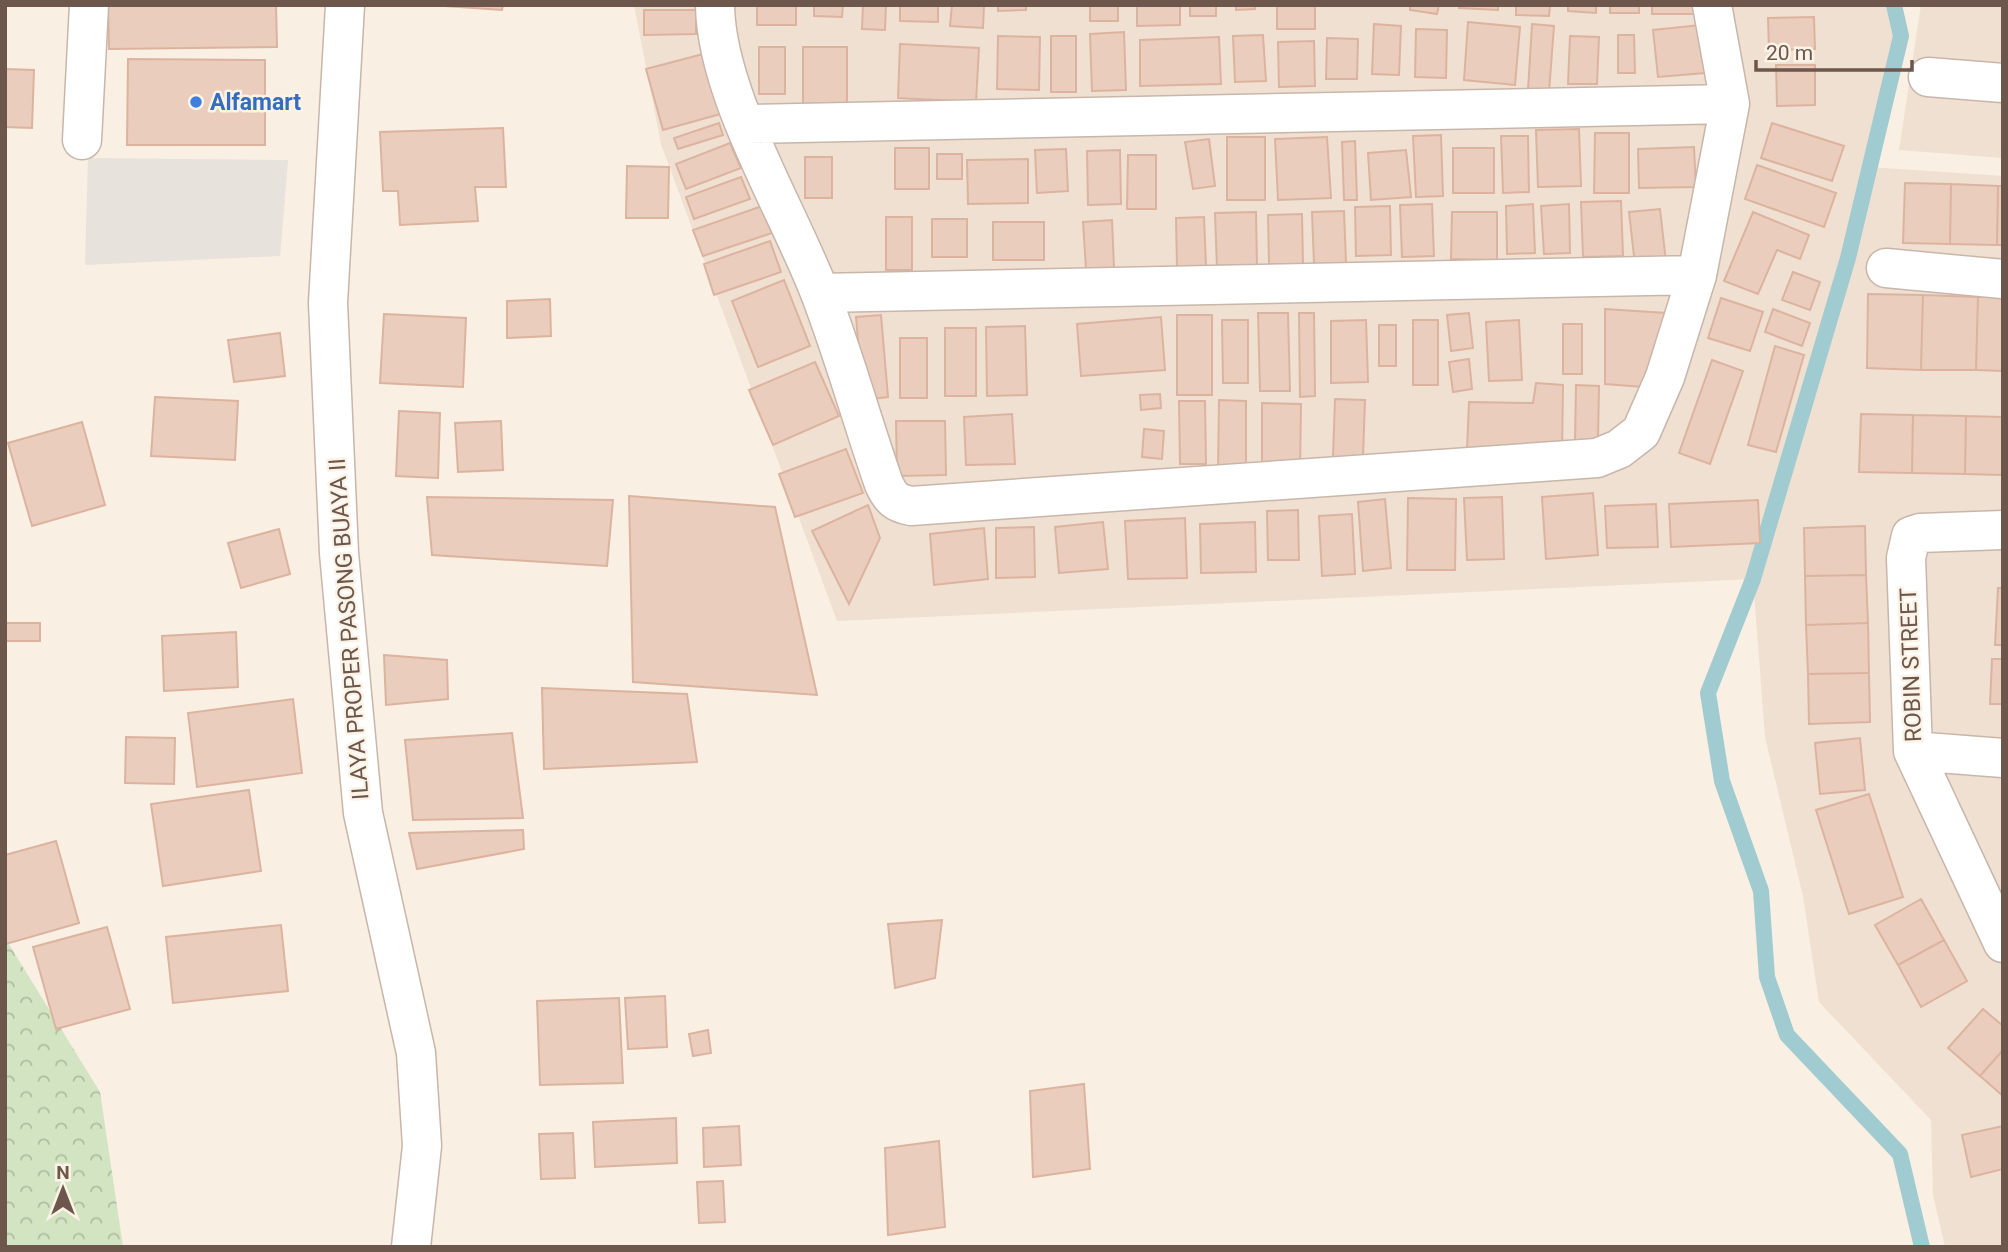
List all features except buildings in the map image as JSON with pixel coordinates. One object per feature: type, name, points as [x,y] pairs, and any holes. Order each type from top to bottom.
[{"type":"street","points":[[82,140],[89,5]]},
{"type":"street","name":"ILAYA PROPER PASONG BUAYA II","points":[[345,5],[328,303],[339,553],[363,813],[416,1053],[422,1146],[411,1247]]},
{"type":"street","points":[[715,5],[715,35],[746,124],[820,293],[884,484],[890,496],[898,503],[911,506],[1597,458],[1619,449],[1641,432],[1665,377],[1697,275],[1730,104],[1712,5]]},
{"type":"street","points":[[1928,77],[2003,83]]},
{"type":"street","points":[[746,124],[1730,104]]},
{"type":"street","points":[[1886,268],[2003,279]]},
{"type":"street","points":[[820,293],[1697,275]]},
{"type":"street","name":"ROBIN STREET","points":[[2003,530],[1931,531],[1911,536],[1906,558],[1913,751],[2003,943]]},
{"type":"street","points":[[1913,751],[2003,758]]},
{"type":"shaded area","points":[[634,5],[1894,5],[1901,36],[1869,167],[2003,176],[2003,1247],[1945,1247],[1933,1195],[1931,1120],[1819,1002],[1803,896],[1765,737],[1753,579],[837,621],[661,144]]},
{"type":"shaded area","points":[[1921,5],[2003,5],[2003,158],[1899,150]]},
{"type":"shaded area","points":[[88,158],[288,160],[280,256],[85,265]]},
{"type":"green space","points":[[5,938],[100,1092],[123,1247],[5,1247]]},
{"type":"waterway","points":[[1894,5],[1901,36],[1848,258],[1753,579],[1708,693],[1722,781],[1761,891],[1767,977],[1787,1035],[1900,1154],[1922,1247]]},
{"type":"place","name":"Alfamart","points":[[196,102]]}]
